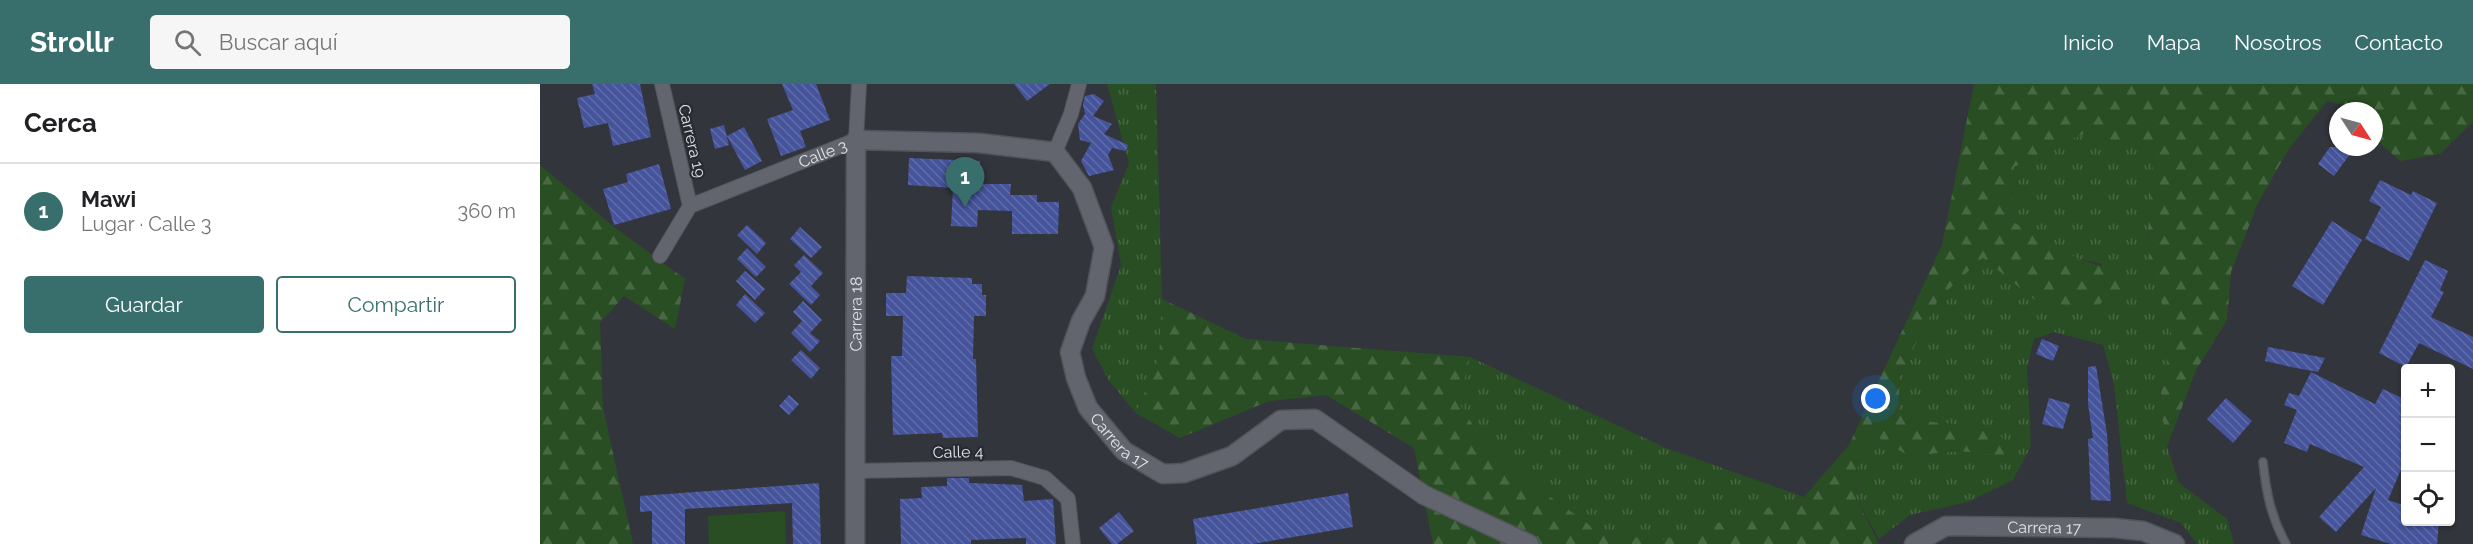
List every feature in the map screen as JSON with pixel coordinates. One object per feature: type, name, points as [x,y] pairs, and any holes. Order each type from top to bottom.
[{"type":"street","name":"Carrera 19","points":[[662,84],[690,206]]},
{"type":"street","name":"Carrera 18","points":[[855,544],[856,140],[859,84]]},
{"type":"street","points":[[1055,152],[1071,114],[1079,84]]},
{"type":"street","name":"Calle 3","points":[[690,206],[856,140],[979,142],[1055,152]]},
{"type":"street","name":"Carrera 17","points":[[1055,152],[1082,188],[1104,247],[1095,296],[1081,321],[1070,352],[1076,378],[1088,408],[1124,451],[1163,474],[1184,473],[1232,456],[1281,420],[1315,419],[1424,495],[1529,544]]},
{"type":"street","points":[[660,256],[690,206]]},
{"type":"street","name":"Calle 4","points":[[854,471],[1011,468],[1045,478],[1068,499],[1073,544]]},
{"type":"street","name":"Carrera 17","points":[[1914,544],[1946,526],[1957,526],[2114,528],[2143,531],[2175,544]]},
{"type":"lane","points":[[2263,462],[2266,491],[2274,524],[2286,544]]},
{"type":"green space","points":[[1107,84],[1156,84],[1162,299],[1159,358],[1136,413],[1109,381],[1092,349],[1121,265],[1111,207],[1129,163]]},
{"type":"green space","points":[[1974,84],[2473,84],[2473,122],[2440,154],[2400,161],[2383,146],[2383,102],[2327,101],[2288,150],[2257,205],[2231,272],[2227,320],[2196,370],[2167,447],[2160,399],[2172,335],[2151,271],[2148,229],[2154,153],[2085,133],[2014,167],[2010,221],[2048,239],[2076,258],[2137,278],[2097,306],[2045,308],[1983,258],[1939,298],[1900,375],[1898,411],[1932,422],[1973,426],[2002,437],[2004,456],[1960,451],[1909,456],[1872,434],[1858,456],[1856,498],[1879,544],[1433,544],[1414,448],[1326,395],[1269,401],[1180,438],[1136,413],[1159,358],[1162,299],[1246,339],[1470,357],[1459,403],[1491,454],[1602,534],[1662,540],[1804,497],[1849,445],[1942,245]]},
{"type":"green space","points":[[2085,133],[2154,153],[2148,229],[2151,270],[2172,335],[2160,399],[2167,447],[2179,483],[2227,519],[2234,544],[2197,544],[2181,523],[2127,503],[2114,384],[2103,345],[2054,332],[2034,339],[2027,367],[2031,446],[2013,480],[1968,502],[1910,515],[1879,539],[1856,498],[1858,456],[1872,434],[1910,456],[1960,451],[2004,455],[1973,426],[1932,422],[1898,411],[1900,375],[1939,298],[1983,258],[2045,307],[2103,264],[2076,258],[2048,239],[2010,221],[2014,167]]},
{"type":"green space","points":[[540,165],[614,227],[685,279],[675,329],[624,296],[600,323],[603,408],[633,544],[540,544]]},
{"type":"green space","points":[[1470,357],[1666,448],[1804,497],[1662,541],[1602,534],[1491,454],[1458,403]]},
{"type":"green space","points":[[785,511],[786,544],[709,544],[708,516]]},
{"type":"building","points":[[592,84],[640,84],[651,137],[613,146],[608,123],[584,128],[577,98],[595,94]]},
{"type":"building","points":[[782,84],[816,84],[830,120],[800,131],[806,147],[781,156],[767,119],[793,110]]},
{"type":"building","points":[[1014,84],[1050,84],[1027,101]]},
{"type":"building","points":[[1094,94],[1104,101],[1093,116],[1112,124],[1104,134],[1128,145],[1126,151],[1112,148],[1108,155],[1114,170],[1089,176],[1081,161],[1091,143],[1080,140],[1078,124],[1085,114],[1083,105],[1085,96]]},
{"type":"building","points":[[724,125],[729,145],[715,149],[710,129]]},
{"type":"building","points":[[744,127],[762,161],[745,170],[727,136]]},
{"type":"building","points":[[2329,148],[2329,156],[2348,156],[2334,176],[2318,164]]},
{"type":"building","points":[[909,158],[980,161],[979,184],[1011,184],[1010,195],[1037,195],[1037,202],[1059,202],[1058,234],[1012,234],[1012,211],[978,210],[977,227],[951,226],[953,188],[908,185]]},
{"type":"building","points":[[659,164],[671,209],[614,225],[603,189],[628,182],[626,174]]},
{"type":"building","points":[[2380,180],[2411,195],[2413,191],[2437,203],[2409,261],[2365,239],[2381,207],[2369,201]]},
{"type":"building","points":[[2332,221],[2362,240],[2323,305],[2292,286]]},
{"type":"building","points":[[747,225],[766,243],[757,254],[737,235]]},
{"type":"building","points":[[800,227],[822,247],[811,258],[790,239]]},
{"type":"building","points":[[747,248],[766,267],[756,277],[737,259]]},
{"type":"building","points":[[804,255],[823,273],[811,286],[820,295],[811,305],[789,284],[801,272],[794,265]]},
{"type":"building","points":[[2425,260],[2448,271],[2440,290],[2444,292],[2431,317],[2473,337],[2473,369],[2419,343],[2408,364],[2401,364],[2379,353]]},
{"type":"building","points":[[745,271],[765,289],[755,300],[736,281]]},
{"type":"building","points":[[907,276],[972,278],[972,284],[982,284],[982,295],[986,295],[986,316],[974,316],[973,359],[976,359],[978,437],[943,438],[942,433],[893,435],[891,356],[902,356],[903,316],[886,316],[886,293],[906,293]]},
{"type":"building","points":[[745,294],[765,313],[755,323],[736,305]]},
{"type":"building","points":[[803,301],[822,320],[810,333],[820,341],[810,352],[791,333],[802,321],[793,312]]},
{"type":"building","points":[[2042,339],[2059,346],[2053,361],[2036,354]]},
{"type":"building","points":[[2268,347],[2325,358],[2318,372],[2296,368],[2265,361]]},
{"type":"building","points":[[801,350],[820,368],[811,379],[791,360]]},
{"type":"building","points":[[2096,366],[2107,434],[2111,501],[2091,500],[2088,439],[2093,438],[2088,404],[2088,367]]},
{"type":"building","points":[[2311,372],[2375,404],[2383,389],[2401,398],[2401,469],[2388,500],[2401,504],[2401,526],[2439,526],[2437,544],[2391,544],[2361,535],[2376,488],[2336,532],[2319,517],[2364,467],[2310,444],[2307,452],[2284,443],[2297,410],[2284,405],[2289,393],[2299,396]]},
{"type":"building","points":[[789,395],[799,404],[789,415],[779,406]]},
{"type":"building","points":[[2049,398],[2070,404],[2063,429],[2042,424]]},
{"type":"building","points":[[2226,398],[2252,421],[2233,443],[2207,419]]},
{"type":"building","points":[[947,478],[969,478],[969,483],[1022,485],[1024,501],[1053,499],[1056,544],[1026,544],[1026,538],[971,540],[971,544],[901,544],[900,499],[922,498],[921,487],[947,486]]},
{"type":"building","points":[[819,483],[821,544],[793,544],[792,503],[685,509],[685,544],[652,544],[652,511],[640,512],[640,496]]},
{"type":"building","points":[[1348,493],[1353,527],[1253,544],[1197,544],[1193,519]]},
{"type":"building","points":[[1119,512],[1134,531],[1117,544],[1112,544],[1099,528]]},
{"type":"place","name":"Mawi","points":[[965,207]]}]
